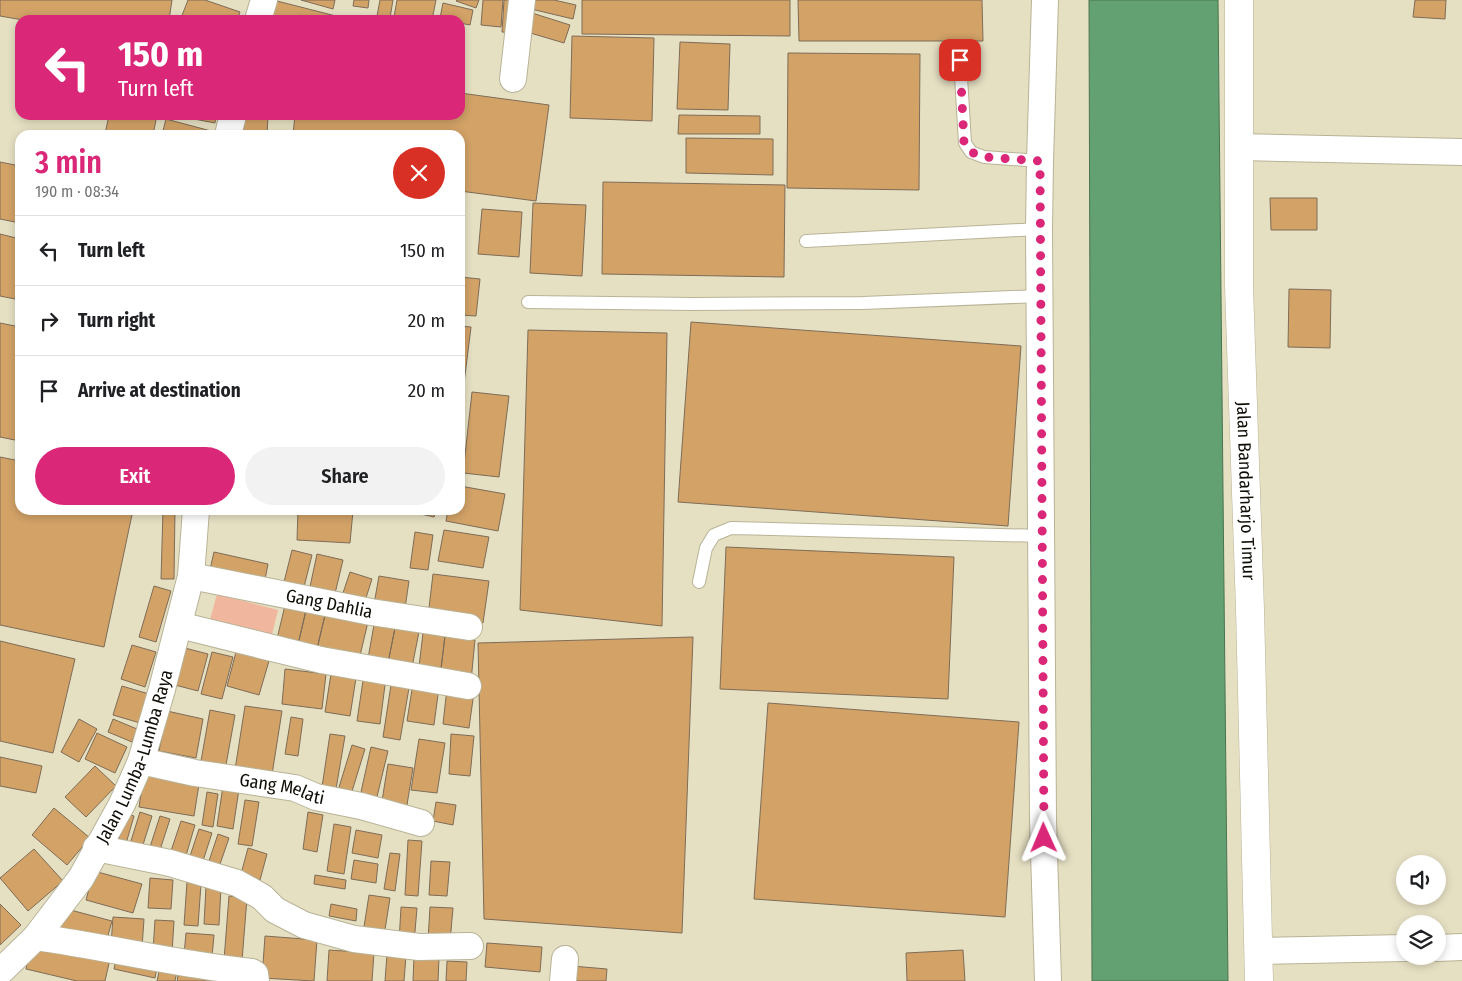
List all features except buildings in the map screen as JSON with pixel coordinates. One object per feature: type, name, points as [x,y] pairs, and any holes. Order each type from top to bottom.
[{"type":"street","points":[[260,15],[264,0]]},
{"type":"street","points":[[513,79],[522,0]]},
{"type":"street","points":[[1045,0],[1039,229],[1043,820],[1048,981]]},
{"type":"street","name":"Jalan Bandarharjo Timur","points":[[1239,0],[1239,286],[1259,981]]},
{"type":"street","points":[[1239,147],[1462,152]]},
{"type":"street","name":"Jalan Lumba-Lumba Raya","points":[[0,972],[36,937],[81,878],[122,804],[141,761],[179,625],[190,576],[196,515]]},
{"type":"street","name":"Gang Dahlia","points":[[190,576],[372,612],[469,627]]},
{"type":"street","points":[[179,625],[321,660],[468,686]]},
{"type":"street","name":"Gang Melati","points":[[141,761],[195,773],[295,788],[316,797],[361,806],[421,824]]},
{"type":"street","points":[[96,848],[170,863],[237,883],[262,897],[275,910],[304,925],[354,939],[418,947],[470,946]]},
{"type":"street","points":[[36,937],[211,968],[252,972],[255,974],[256,981]]},
{"type":"street","points":[[1446,948],[1462,947]]},
{"type":"street","points":[[1259,951],[1396,948]]},
{"type":"lane","points":[[960,60],[964,143],[971,152],[984,157],[1040,161]]},
{"type":"lane","points":[[806,241],[1039,229]]},
{"type":"lane","points":[[528,302],[833,303],[1040,296]]},
{"type":"lane","points":[[700,582],[706,548],[714,535],[731,528],[1042,536]]},
{"type":"shaded area","points":[[1089,0],[1218,0],[1228,981],[1092,981]]},
{"type":"shaded area","points":[[217,594],[278,610],[270,643],[208,627]]},
{"type":"route","points":[[960,60],[964,143],[971,152],[984,157],[1040,161],[1044,838]]}]
